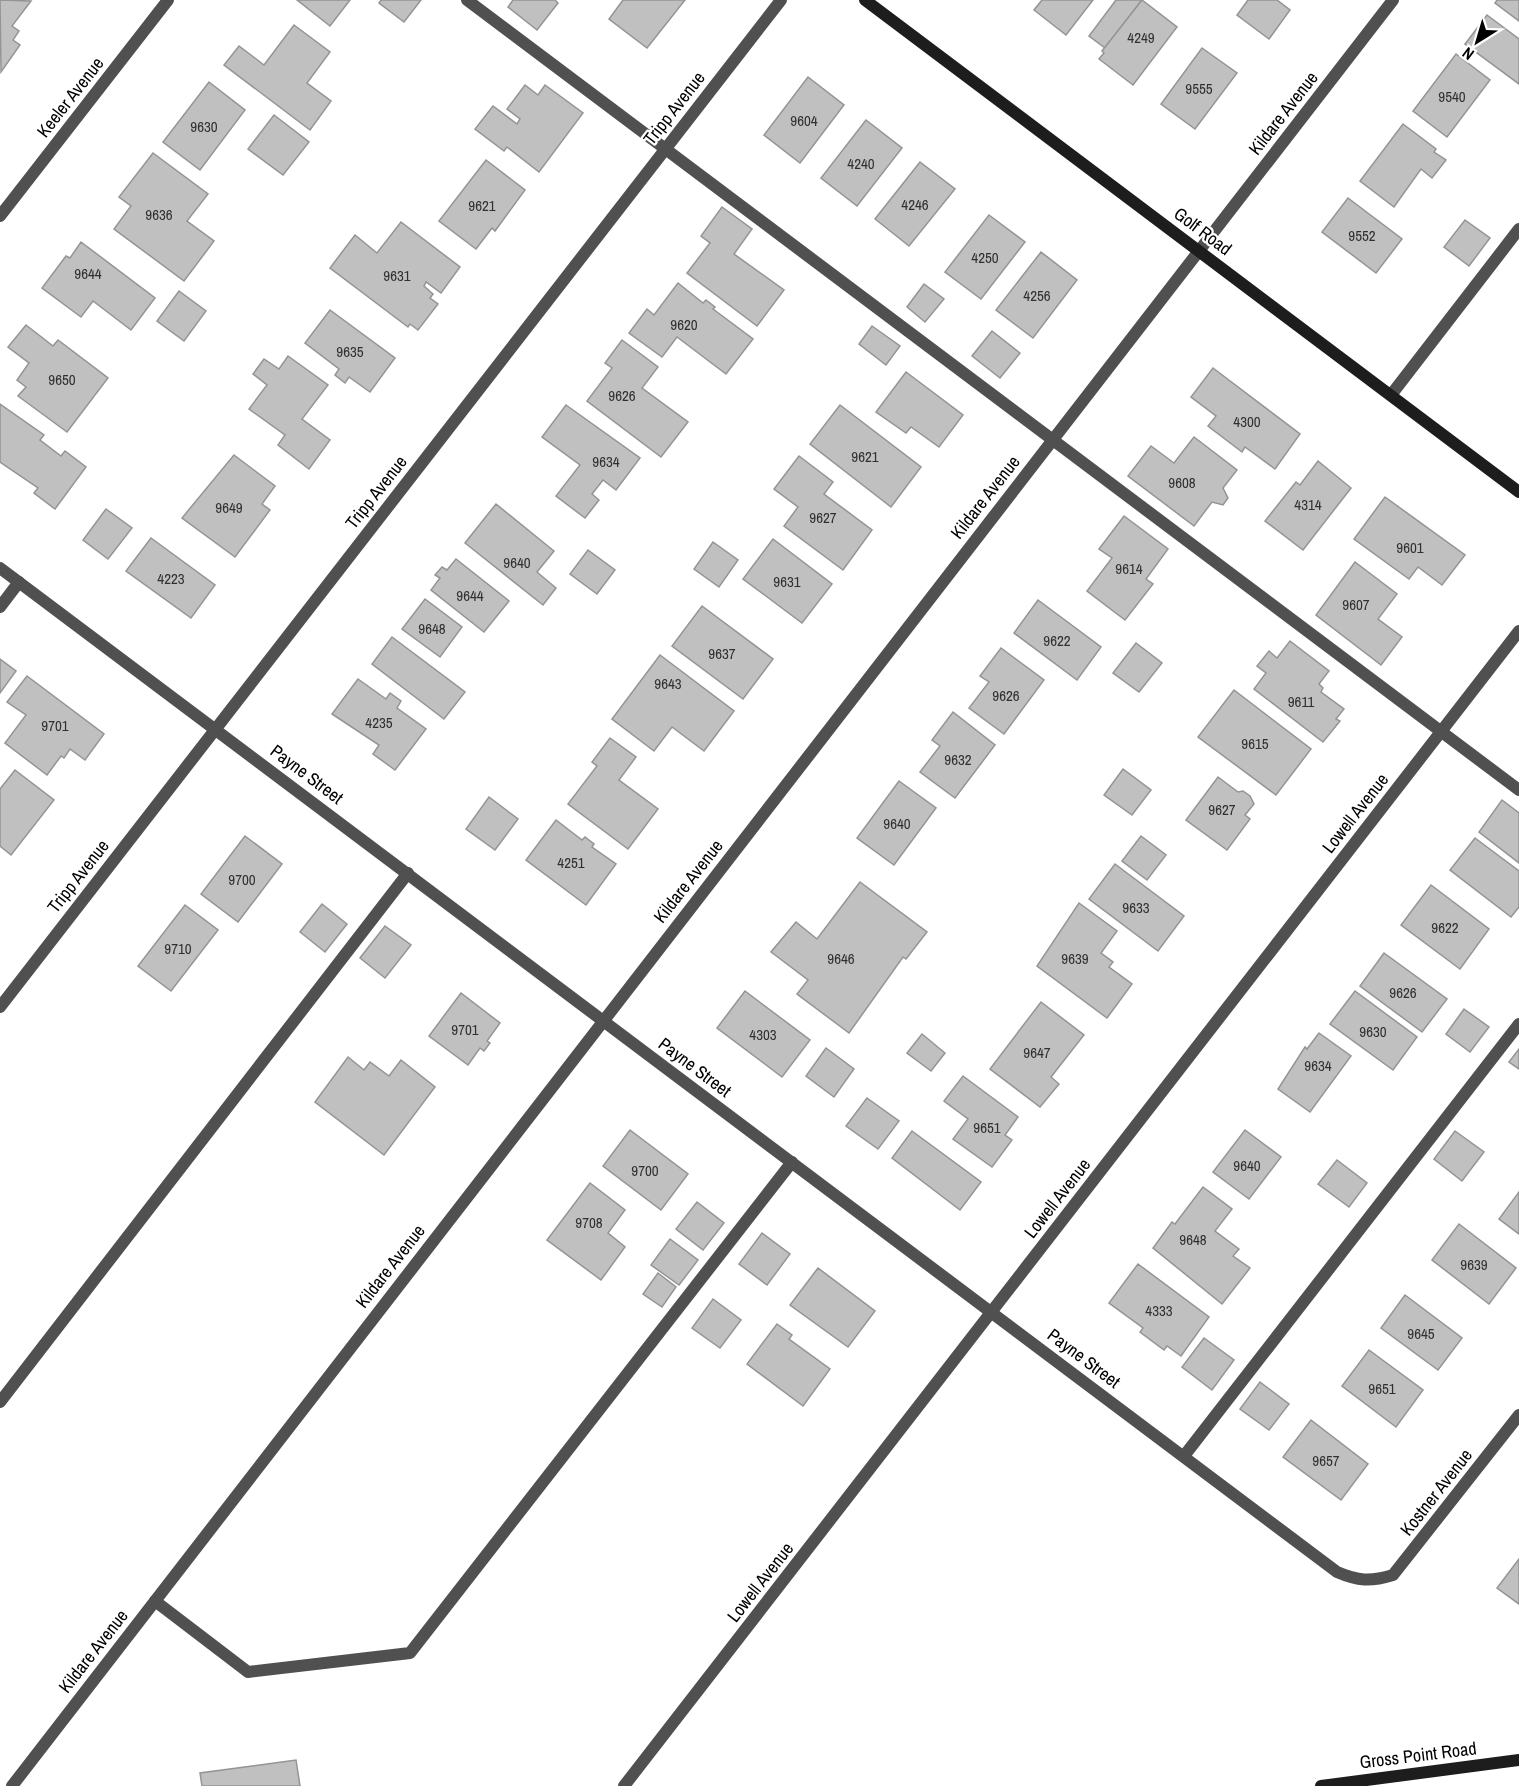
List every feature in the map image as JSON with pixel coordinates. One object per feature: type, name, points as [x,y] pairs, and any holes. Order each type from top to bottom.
[{"type":"main road","name":"Golf Road","points":[[865,0],[1519,492]]},
{"type":"main road","name":"Gross Point Road","points":[[1321,1786],[1519,1760]]},
{"type":"street","name":"Keeler Avenue","points":[[0,216],[168,0]]},
{"type":"street","points":[[467,0],[1519,790]]},
{"type":"street","name":"Tripp Avenue","points":[[0,1007],[781,0]]},
{"type":"street","name":"Kildare Avenue","points":[[12,1786],[1394,0]]},
{"type":"street","points":[[1390,395],[1519,229]]},
{"type":"street","name":"Payne Street","points":[[0,568],[1337,1572],[1357,1580],[1374,1581]]},
{"type":"street","points":[[0,607],[19,582]]},
{"type":"street","name":"Lowell Avenue","points":[[624,1786],[1519,631]]},
{"type":"street","points":[[0,1402],[408,873]]},
{"type":"street","points":[[1184,1456],[1519,1024]]},
{"type":"street","points":[[154,1601],[248,1672],[410,1653],[792,1162]]},
{"type":"street","name":"Kostner Avenue","points":[[1374,1581],[1393,1575],[1407,1559],[1519,1415]]},
{"type":"building","points":[[0,0],[31,1],[12,26],[19,31],[13,40],[20,45],[1,72]]},
{"type":"building","points":[[297,0],[350,0],[330,26]]},
{"type":"building","points":[[381,0],[421,0],[404,22],[379,3]]},
{"type":"building","points":[[513,0],[555,0],[558,3],[537,30],[508,7]]},
{"type":"building","points":[[623,0],[685,0],[647,48],[609,19]]},
{"type":"building","points":[[1042,0],[1093,0],[1066,35],[1034,10]]},
{"type":"building","points":[[1116,0],[1142,0],[1105,48],[1089,36]]},
{"type":"building","points":[[1142,0],[1177,27],[1133,85],[1099,59],[1104,53],[1102,51]]},
{"type":"building","points":[[1248,0],[1277,0],[1290,10],[1269,39],[1237,15]]},
{"type":"building","points":[[1497,0],[1519,0],[1519,21],[1495,3]]},
{"type":"building","points":[[1487,15],[1519,39],[1519,84],[1465,44]]},
{"type":"building","points":[[294,25],[330,52],[307,83],[331,101],[310,130],[224,65],[239,46],[264,65]]},
{"type":"building","points":[[1202,48],[1237,73],[1195,129],[1161,104]]},
{"type":"building","points":[[1456,54],[1490,80],[1447,137],[1413,111]]},
{"type":"building","points":[[808,77],[844,105],[800,163],[764,135]]},
{"type":"building","points":[[209,82],[245,110],[200,170],[163,142]]},
{"type":"building","points":[[525,85],[538,95],[545,85],[583,113],[539,172],[507,147],[504,151],[475,129],[493,106],[517,124],[520,119],[507,109]]},
{"type":"building","points":[[274,115],[309,142],[283,175],[248,149]]},
{"type":"building","points":[[866,120],[902,148],[857,206],[821,178]]},
{"type":"building","points":[[1403,124],[1436,149],[1434,152],[1446,160],[1432,178],[1421,169],[1394,207],[1360,181]]},
{"type":"building","points":[[153,153],[208,194],[187,221],[214,241],[184,281],[114,229],[131,206],[119,197]]},
{"type":"building","points":[[486,160],[525,190],[495,231],[492,228],[476,249],[439,221]]},
{"type":"building","points":[[920,162],[955,189],[909,246],[875,219]]},
{"type":"building","points":[[1348,198],[1402,239],[1376,273],[1322,232]]},
{"type":"building","points":[[722,207],[752,229],[734,254],[784,290],[757,326],[687,273],[710,243],[701,236]]},
{"type":"building","points":[[989,215],[1025,242],[981,299],[945,272]]},
{"type":"building","points":[[1465,220],[1490,238],[1469,266],[1444,247]]},
{"type":"building","points":[[401,222],[460,267],[441,293],[426,282],[424,286],[433,294],[430,298],[438,304],[418,330],[410,324],[408,327],[330,268],[355,235],[377,253]]},
{"type":"building","points":[[81,242],[155,298],[131,330],[93,301],[81,317],[42,288],[66,256],[70,258]]},
{"type":"building","points":[[1041,252],[1077,280],[1033,338],[996,310]]},
{"type":"building","points":[[678,283],[703,303],[706,300],[715,307],[713,309],[753,339],[726,374],[677,337],[662,357],[629,333],[647,309],[654,315]]},
{"type":"building","points":[[924,284],[944,299],[925,322],[907,307]]},
{"type":"building","points":[[179,291],[206,311],[184,341],[157,321]]},
{"type":"building","points":[[330,310],[395,358],[370,392],[349,377],[345,383],[335,375],[339,369],[305,343]]},
{"type":"building","points":[[26,325],[53,346],[58,340],[108,378],[67,432],[18,396],[26,387],[17,380],[29,363],[8,347]]},
{"type":"building","points":[[872,326],[900,346],[886,365],[859,344]]},
{"type":"building","points":[[992,331],[1020,353],[1000,378],[972,356]]},
{"type":"building","points":[[622,340],[658,367],[642,388],[688,422],[661,457],[587,401],[612,368],[605,363]]},
{"type":"building","points":[[288,356],[328,385],[302,419],[330,440],[309,469],[278,445],[285,435],[249,409],[267,385],[253,374],[264,359],[279,369]]},
{"type":"building","points":[[1213,368],[1300,434],[1275,469],[1245,447],[1242,452],[1208,426],[1216,416],[1191,397]]},
{"type":"building","points":[[906,372],[963,415],[939,447],[911,427],[906,433],[876,412]]},
{"type":"building","points":[[0,404],[44,435],[40,440],[61,456],[65,451],[86,467],[55,509],[34,493],[38,488],[0,462]]},
{"type":"building","points":[[566,405],[640,458],[616,490],[603,480],[592,494],[599,500],[585,518],[556,496],[580,465],[542,437]]},
{"type":"building","points":[[840,405],[921,467],[891,507],[810,444]]},
{"type":"building","points":[[1194,437],[1237,470],[1223,488],[1228,498],[1223,505],[1212,502],[1194,526],[1128,476],[1151,446],[1174,463]]},
{"type":"building","points":[[234,455],[275,486],[262,504],[270,510],[235,557],[182,518]]},
{"type":"building","points":[[799,456],[833,482],[824,494],[872,530],[843,570],[784,526],[798,507],[774,489]]},
{"type":"building","points":[[1318,461],[1351,488],[1303,550],[1265,521],[1296,482],[1300,485]]},
{"type":"building","points":[[1385,497],[1465,555],[1442,585],[1418,567],[1409,579],[1354,539]]},
{"type":"building","points":[[496,504],[554,551],[537,572],[556,588],[543,605],[465,543]]},
{"type":"building","points":[[106,509],[132,528],[108,559],[83,540]]},
{"type":"building","points":[[1124,516],[1168,549],[1146,579],[1153,584],[1125,620],[1087,591],[1112,558],[1099,549]]},
{"type":"building","points":[[151,538],[215,585],[191,618],[126,571]]},
{"type":"building","points":[[773,539],[832,584],[802,623],[743,579]]},
{"type":"building","points":[[713,542],[738,560],[719,587],[694,569]]},
{"type":"building","points":[[588,550],[615,570],[597,594],[570,574]]},
{"type":"building","points":[[456,559],[509,601],[484,632],[431,590],[440,578],[435,575],[442,567],[447,570]]},
{"type":"building","points":[[1355,562],[1397,594],[1378,619],[1402,637],[1381,665],[1316,615]]},
{"type":"building","points":[[425,599],[462,627],[440,657],[402,629]]},
{"type":"building","points":[[1038,600],[1101,647],[1077,680],[1014,633]]},
{"type":"building","points":[[702,606],[773,659],[743,699],[672,646]]},
{"type":"building","points":[[392,637],[465,692],[444,719],[372,664]]},
{"type":"building","points":[[1290,641],[1329,671],[1319,684],[1323,688],[1321,692],[1344,709],[1336,719],[1340,721],[1323,742],[1254,689],[1266,673],[1257,666],[1269,651],[1277,658]]},
{"type":"building","points":[[1136,643],[1162,663],[1139,692],[1113,673]]},
{"type":"building","points":[[1001,648],[1044,680],[1004,734],[969,708],[989,682],[980,676]]},
{"type":"building","points":[[660,655],[734,711],[704,751],[672,727],[654,751],[612,719]]},
{"type":"building","points":[[0,659],[16,671],[0,693]]},
{"type":"building","points":[[27,676],[104,734],[85,760],[70,749],[64,758],[61,756],[47,775],[5,743],[26,715],[7,702]]},
{"type":"building","points":[[358,679],[386,699],[390,693],[401,701],[397,708],[426,729],[395,770],[373,754],[379,745],[332,714]]},
{"type":"building","points":[[1234,690],[1311,749],[1276,795],[1198,737]]},
{"type":"building","points":[[953,712],[995,745],[955,798],[920,772],[940,746],[932,740]]},
{"type":"building","points":[[610,738],[636,757],[619,780],[658,809],[628,849],[568,804],[597,766],[592,762]]},
{"type":"building","points":[[1123,769],[1151,790],[1132,815],[1104,795]]},
{"type":"building","points":[[15,770],[54,800],[11,855],[0,846],[0,789]]},
{"type":"building","points":[[1218,777],[1238,792],[1243,791],[1250,796],[1254,804],[1245,815],[1250,819],[1227,850],[1186,820]]},
{"type":"building","points":[[899,781],[936,808],[894,865],[857,838]]},
{"type":"building","points":[[489,797],[518,819],[495,850],[466,829]]},
{"type":"building","points":[[1502,800],[1519,813],[1519,863],[1479,832]]},
{"type":"building","points":[[556,820],[582,840],[585,837],[594,844],[592,847],[616,864],[586,905],[526,860]]},
{"type":"building","points":[[245,836],[282,864],[238,922],[201,894]]},
{"type":"building","points":[[1141,836],[1166,855],[1147,880],[1122,861]]},
{"type":"building","points":[[1475,838],[1519,871],[1519,907],[1511,917],[1450,870]]},
{"type":"building","points":[[1115,864],[1184,916],[1158,951],[1089,899]]},
{"type":"building","points":[[860,882],[927,932],[906,959],[903,957],[849,1033],[797,994],[808,980],[771,952],[796,922],[817,939]]},
{"type":"building","points":[[1431,885],[1489,929],[1460,969],[1401,925]]},
{"type":"building","points":[[1079,903],[1117,931],[1101,953],[1113,962],[1109,967],[1132,984],[1107,1018],[1037,966]]},
{"type":"building","points":[[322,904],[347,924],[325,952],[300,932]]},
{"type":"building","points":[[185,905],[218,930],[171,991],[138,966]]},
{"type":"building","points":[[385,926],[411,945],[385,978],[360,958]]},
{"type":"building","points":[[1384,953],[1447,999],[1422,1032],[1360,986]]},
{"type":"building","points":[[745,991],[810,1040],[782,1077],[717,1028]]},
{"type":"building","points":[[1355,991],[1417,1037],[1393,1070],[1330,1024]]},
{"type":"building","points":[[461,993],[500,1023],[487,1041],[490,1043],[484,1051],[480,1048],[468,1065],[429,1036]]},
{"type":"building","points":[[1041,1002],[1084,1035],[1051,1077],[1059,1084],[1040,1107],[990,1069]]},
{"type":"building","points":[[1464,1009],[1489,1027],[1470,1052],[1446,1034]]},
{"type":"building","points":[[1319,1033],[1351,1056],[1310,1112],[1278,1089],[1305,1047],[1307,1049]]},
{"type":"building","points":[[922,1034],[945,1053],[931,1071],[907,1053]]},
{"type":"building","points":[[826,1048],[854,1069],[834,1097],[806,1076]]},
{"type":"building","points":[[1519,1049],[1519,1069],[1509,1062]]},
{"type":"building","points":[[348,1057],[364,1070],[370,1062],[389,1076],[401,1060],[435,1087],[384,1155],[315,1102]]},
{"type":"building","points":[[963,1076],[1018,1117],[1005,1135],[1012,1140],[992,1167],[953,1139],[968,1119],[944,1101]]},
{"type":"building","points":[[867,1098],[899,1121],[878,1149],[846,1126]]},
{"type":"building","points":[[630,1130],[688,1174],[661,1210],[603,1166]]},
{"type":"building","points":[[1245,1130],[1281,1157],[1249,1199],[1213,1172]]},
{"type":"building","points":[[912,1131],[981,1182],[960,1210],[892,1158]]},
{"type":"building","points":[[1455,1131],[1484,1152],[1462,1181],[1434,1159]]},
{"type":"building","points":[[1337,1160],[1367,1183],[1349,1207],[1318,1184]]},
{"type":"building","points":[[590,1183],[625,1210],[608,1233],[625,1247],[601,1280],[547,1240]]},
{"type":"building","points":[[1203,1187],[1232,1209],[1215,1231],[1239,1249],[1233,1256],[1250,1268],[1222,1304],[1153,1248],[1172,1222],[1175,1224]]},
{"type":"building","points":[[1519,1192],[1519,1234],[1499,1219]]},
{"type":"building","points":[[697,1202],[724,1223],[703,1250],[676,1229]]},
{"type":"building","points":[[1459,1224],[1516,1268],[1489,1304],[1432,1260]]},
{"type":"building","points":[[762,1233],[790,1254],[767,1285],[739,1264]]},
{"type":"building","points":[[670,1239],[698,1260],[679,1285],[651,1265]]},
{"type":"building","points":[[1138,1264],[1209,1317],[1181,1356],[1167,1346],[1164,1350],[1140,1332],[1143,1328],[1109,1303]]},
{"type":"building","points":[[818,1268],[875,1311],[848,1347],[790,1305]]},
{"type":"building","points":[[658,1273],[676,1287],[662,1307],[643,1294]]},
{"type":"building","points":[[1405,1295],[1462,1338],[1438,1370],[1381,1328]]},
{"type":"building","points":[[713,1299],[741,1320],[720,1348],[692,1328]]},
{"type":"building","points":[[777,1324],[792,1335],[789,1339],[830,1369],[803,1406],[747,1364]]},
{"type":"building","points":[[1204,1338],[1234,1360],[1212,1390],[1182,1367]]},
{"type":"building","points":[[1369,1350],[1423,1390],[1396,1427],[1342,1386]]},
{"type":"building","points":[[1260,1382],[1289,1404],[1269,1430],[1240,1409]]},
{"type":"building","points":[[1311,1420],[1368,1464],[1341,1500],[1283,1457]]},
{"type":"building","points":[[1519,1559],[1519,1604],[1497,1588]]},
{"type":"building","points":[[296,1760],[300,1786],[202,1786],[200,1773]]}]
